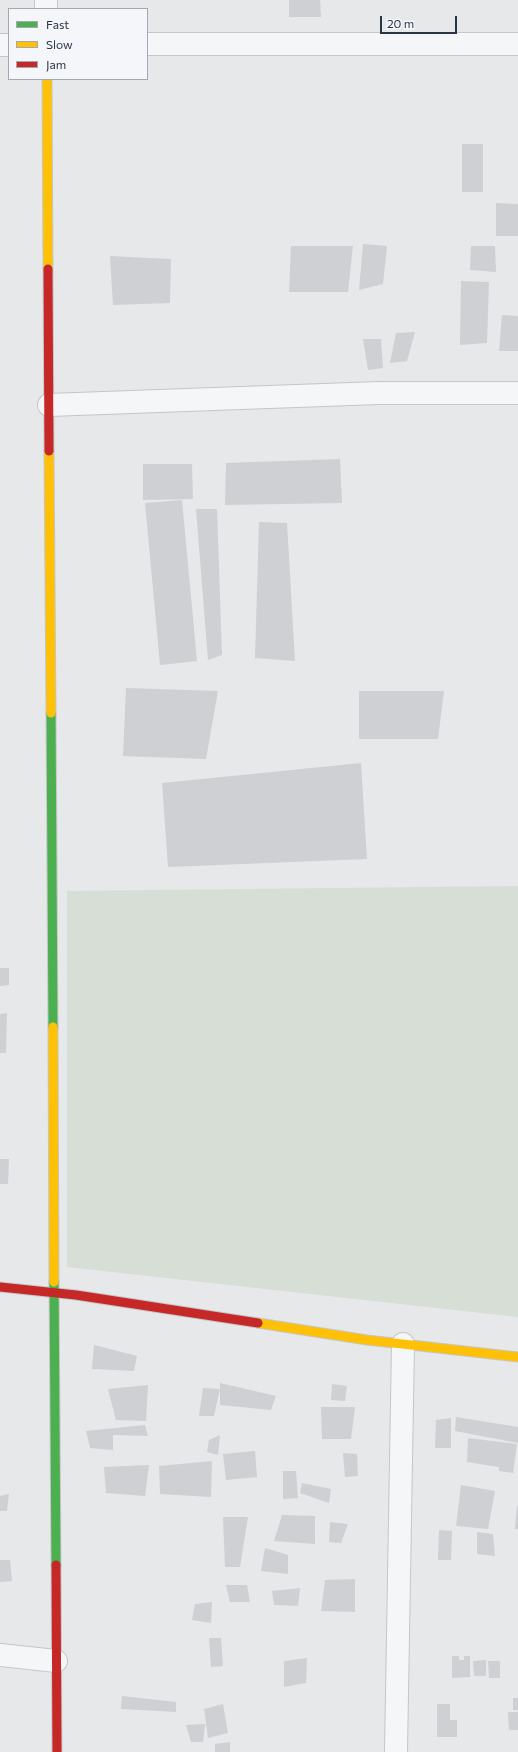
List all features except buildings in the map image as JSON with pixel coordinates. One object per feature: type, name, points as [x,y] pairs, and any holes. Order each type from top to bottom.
[{"type":"street","points":[[148,44],[518,44]]},
{"type":"street","points":[[47,80],[53,1293],[56,1403],[57,1752]]},
{"type":"street","points":[[49,405],[379,394],[518,393]]},
{"type":"street","points":[[0,1287],[53,1293],[403,1344],[518,1357]]},
{"type":"street","points":[[396,1752],[403,1344]]},
{"type":"street","points":[[0,1655],[56,1661]]},
{"type":"shaded area","points":[[518,886],[518,1317],[67,1267],[67,891]]},
{"type":"traffic: fast","points":[[51,713],[53,1027]]},
{"type":"traffic: fast","points":[[54,1282],[56,1565]]},
{"type":"traffic: slow","points":[[47,80],[48,269]]},
{"type":"traffic: slow","points":[[49,451],[51,713]]},
{"type":"traffic: slow","points":[[53,1027],[54,1282]]},
{"type":"traffic: slow","points":[[258,1323],[367,1340],[518,1357]]},
{"type":"traffic: jam","points":[[48,269],[49,451]]},
{"type":"traffic: jam","points":[[0,1287],[76,1295],[258,1323]]},
{"type":"traffic: jam","points":[[56,1565],[57,1752]]}]
